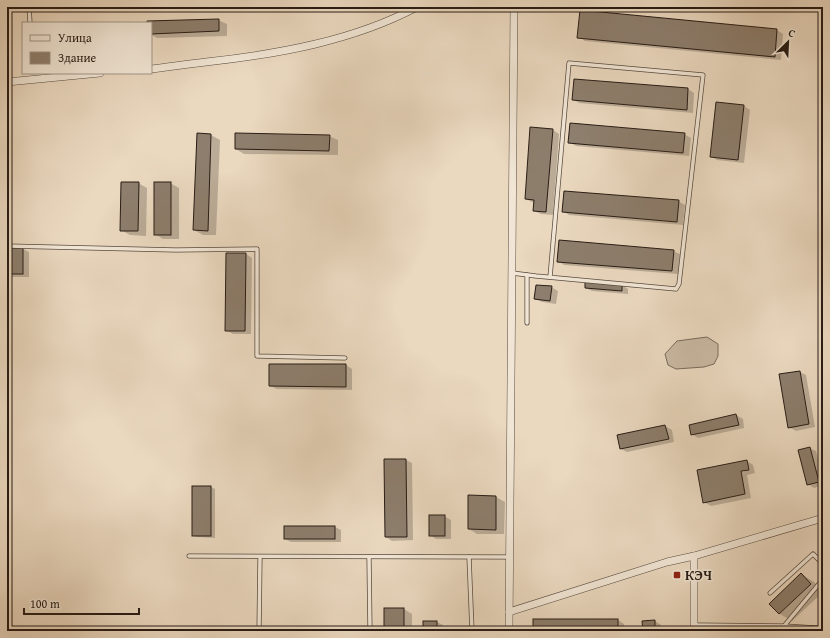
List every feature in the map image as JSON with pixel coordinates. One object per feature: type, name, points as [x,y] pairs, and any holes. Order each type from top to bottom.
[{"type":"street","points":[[152,68],[236,59],[303,47],[351,34],[398,17],[418,7]]},
{"type":"street","points":[[509,631],[514,7]]},
{"type":"street","points":[[7,82],[33,76],[78,74]]},
{"type":"street","points":[[509,612],[667,562],[694,556],[823,518]]},
{"type":"street","points":[[694,556],[694,628]]},
{"type":"lane","points":[[29,7],[30,22]]},
{"type":"lane","points":[[512,273],[527,275],[676,289],[679,284],[703,75],[569,63],[550,277]]},
{"type":"lane","points":[[7,246],[176,250],[257,249],[257,356],[346,358]]},
{"type":"lane","points":[[527,275],[527,323]]},
{"type":"lane","points":[[770,593],[813,554],[823,564]]},
{"type":"lane","points":[[189,556],[509,557]]},
{"type":"lane","points":[[259,631],[260,556]]},
{"type":"lane","points":[[369,557],[370,631]]},
{"type":"lane","points":[[469,557],[472,631]]},
{"type":"lane","points":[[784,629],[823,579]]},
{"type":"lane","points":[[694,628],[817,630],[823,627]]},
{"type":"shaded area","points":[[707,337],[718,344],[718,356],[714,364],[704,367],[676,369],[668,365],[665,354],[677,341]]},
{"type":"building","points":[[580,10],[777,29],[775,57],[577,38]]},
{"type":"building","points":[[219,19],[219,31],[152,34],[152,22],[147,21]]},
{"type":"building","points":[[574,79],[688,88],[687,110],[572,100]]},
{"type":"building","points":[[716,102],[744,105],[738,160],[710,157]]},
{"type":"building","points":[[570,123],[685,133],[683,153],[568,143]]},
{"type":"building","points":[[530,127],[553,129],[546,212],[533,211],[534,200],[525,199]]},
{"type":"building","points":[[197,133],[211,134],[208,231],[193,230]]},
{"type":"building","points":[[235,133],[330,135],[329,151],[235,149]]},
{"type":"building","points":[[121,182],[139,182],[138,231],[120,231]]},
{"type":"building","points":[[154,182],[171,182],[171,235],[154,235]]},
{"type":"building","points":[[564,191],[679,200],[677,222],[562,212]]},
{"type":"building","points":[[559,240],[674,250],[672,271],[557,262]]},
{"type":"building","points":[[7,248],[23,248],[23,274],[7,274]]},
{"type":"building","points":[[226,253],[246,253],[245,331],[225,331]]},
{"type":"building","points":[[585,281],[622,284],[622,291],[585,288]]},
{"type":"building","points":[[536,285],[552,286],[550,301],[534,299]]},
{"type":"building","points":[[269,364],[346,364],[346,387],[269,386]]},
{"type":"building","points":[[800,371],[809,424],[788,428],[779,374]]},
{"type":"building","points":[[736,414],[739,425],[691,435],[689,425]]},
{"type":"building","points":[[665,425],[669,439],[620,449],[617,435]]},
{"type":"building","points":[[810,447],[819,482],[807,485],[798,450]]},
{"type":"building","points":[[384,459],[406,459],[407,537],[385,537]]},
{"type":"building","points":[[747,460],[749,470],[741,471],[745,494],[703,503],[697,470]]},
{"type":"building","points":[[192,486],[211,486],[211,536],[192,536]]},
{"type":"building","points":[[468,495],[496,496],[496,530],[468,529]]},
{"type":"building","points":[[429,515],[445,515],[445,536],[429,536]]},
{"type":"building","points":[[284,526],[335,526],[335,539],[284,539]]},
{"type":"building","points":[[801,573],[811,584],[779,614],[769,604]]},
{"type":"building","points":[[384,608],[404,608],[404,631],[384,631]]},
{"type":"building","points":[[533,619],[618,619],[618,631],[533,631]]},
{"type":"building","points":[[655,620],[655,631],[643,631],[642,621]]},
{"type":"building","points":[[423,621],[437,621],[437,631],[423,631]]},
{"type":"place","name":"КЭЧ","points":[[677,575]]}]
